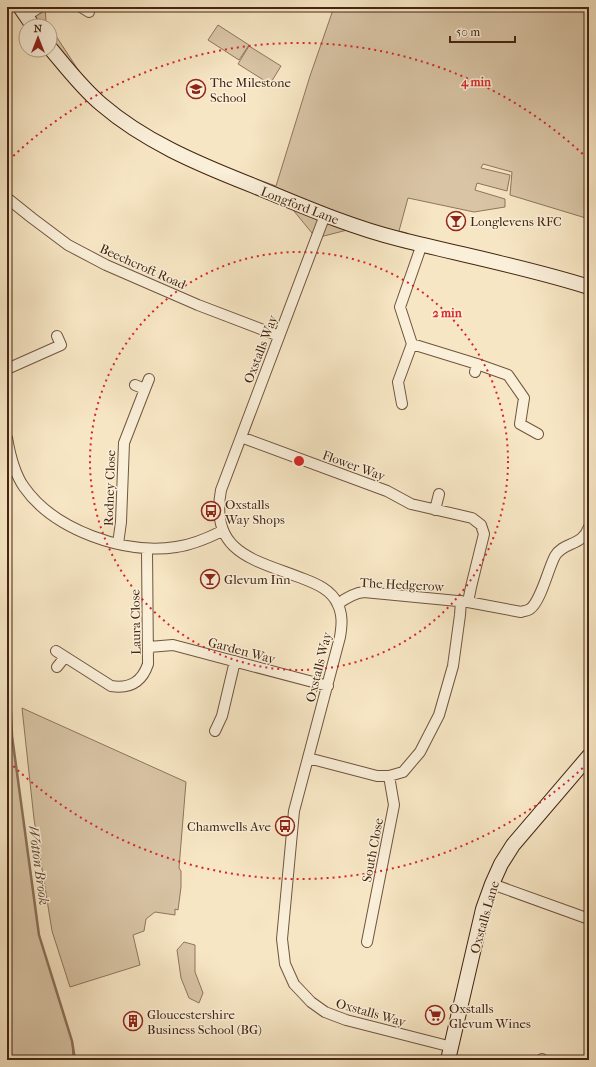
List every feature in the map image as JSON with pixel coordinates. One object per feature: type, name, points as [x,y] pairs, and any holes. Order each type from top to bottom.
[{"type":"street","points":[[27,16],[40,7]]},
{"type":"street","name":"Longford Lane","points":[[58,57],[100,103],[131,126],[167,148],[210,169],[324,215],[398,239],[517,267],[589,287]]},
{"type":"street","name":"Beechcroft Road","points":[[7,198],[68,245],[106,265],[198,305],[279,336]]},
{"type":"street","name":"Oxstalls Way","points":[[324,215],[221,490],[218,511],[222,531],[236,549],[248,557],[316,583],[332,595],[338,604],[342,622],[340,637],[328,686],[294,812],[282,939],[284,964],[294,984],[310,1002],[325,1012],[450,1054]]},
{"type":"street","points":[[402,404],[398,382],[412,344],[400,307],[422,244]]},
{"type":"street","points":[[7,369],[61,346],[57,336]]},
{"type":"street","points":[[412,344],[476,368],[508,375],[527,397],[515,424],[538,434]]},
{"type":"street","name":"Rodney Close","points":[[118,544],[121,522],[124,443],[149,379]]},
{"type":"street","points":[[135,385],[145,389]]},
{"type":"street","name":"Flower Way","points":[[241,437],[387,491],[411,504],[472,518],[481,525],[484,534],[460,615],[453,666],[439,715],[420,752],[403,772],[389,776]]},
{"type":"street","points":[[7,438],[12,462],[23,487],[39,504],[60,520],[84,534],[118,544],[147,549],[177,547],[207,538],[222,531]]},
{"type":"street","points":[[435,510],[439,494]]},
{"type":"street","name":"The Hedgerow","points":[[338,604],[351,596],[364,592],[465,601],[521,612],[530,609],[538,599],[556,555],[561,548],[581,540],[588,532]]},
{"type":"street","name":"Laura Close","points":[[57,667],[60,654],[111,686],[129,686],[141,678],[146,671],[148,664],[149,646],[147,630],[147,549]]},
{"type":"street","name":"Garden Way","points":[[149,646],[173,645],[328,686]]},
{"type":"street","points":[[215,731],[222,716],[236,661]]},
{"type":"street","name":"Oxstalls Lane","points":[[450,1054],[483,909],[501,864],[514,845],[589,756]]},
{"type":"street","points":[[308,758],[377,776],[389,776]]},
{"type":"street","name":"South Close","points":[[367,942],[365,927],[394,805],[389,776]]},
{"type":"street","points":[[492,884],[589,920]]},
{"type":"shaded area","points":[[21,7],[45,7],[46,18],[28,18]]},
{"type":"shaded area","points":[[334,7],[589,7],[589,219],[510,195],[512,172],[483,164],[481,168],[510,175],[507,191],[477,183],[475,190],[505,199],[505,207],[474,212],[408,198],[399,231],[407,233],[422,244],[359,227],[316,238],[285,200],[251,177],[276,186],[310,76]]},
{"type":"shaded area","points":[[218,25],[249,45],[239,60],[208,40]]},
{"type":"shaded area","points":[[58,39],[100,103],[58,57]]},
{"type":"shaded area","points":[[249,46],[281,66],[270,84],[238,64]]},
{"type":"shaded area","points":[[7,668],[9,672],[12,736],[39,935],[72,1041],[73,1060],[7,1060]]},
{"type":"shaded area","points":[[22,708],[186,782],[179,868],[181,871],[181,887],[178,910],[175,909],[175,915],[155,912],[146,919],[144,931],[133,935],[140,965],[70,987],[52,931],[34,819]]},
{"type":"shaded area","points":[[184,942],[195,945],[195,972],[203,993],[199,1003],[189,998],[181,978],[177,950]]},
{"type":"waterway","name":"Wotton Brook","points":[[7,668],[9,672],[12,736],[39,935],[72,1041],[75,1060]]},
{"type":"place","name":"The Milestone School","points":[[196,89]]},
{"type":"place","name":"Longlevens RFC","points":[[456,221]]},
{"type":"place","name":"Oxstalls Way Shops","points":[[211,511]]},
{"type":"place","name":"Glevum Inn","points":[[210,579]]},
{"type":"place","name":"Chamwells Ave","points":[[285,826]]},
{"type":"place","name":"Oxstalls Glevum Wines","points":[[435,1015]]},
{"type":"place","name":"Gloucestershire Business School (BG)","points":[[133,1021]]}]
